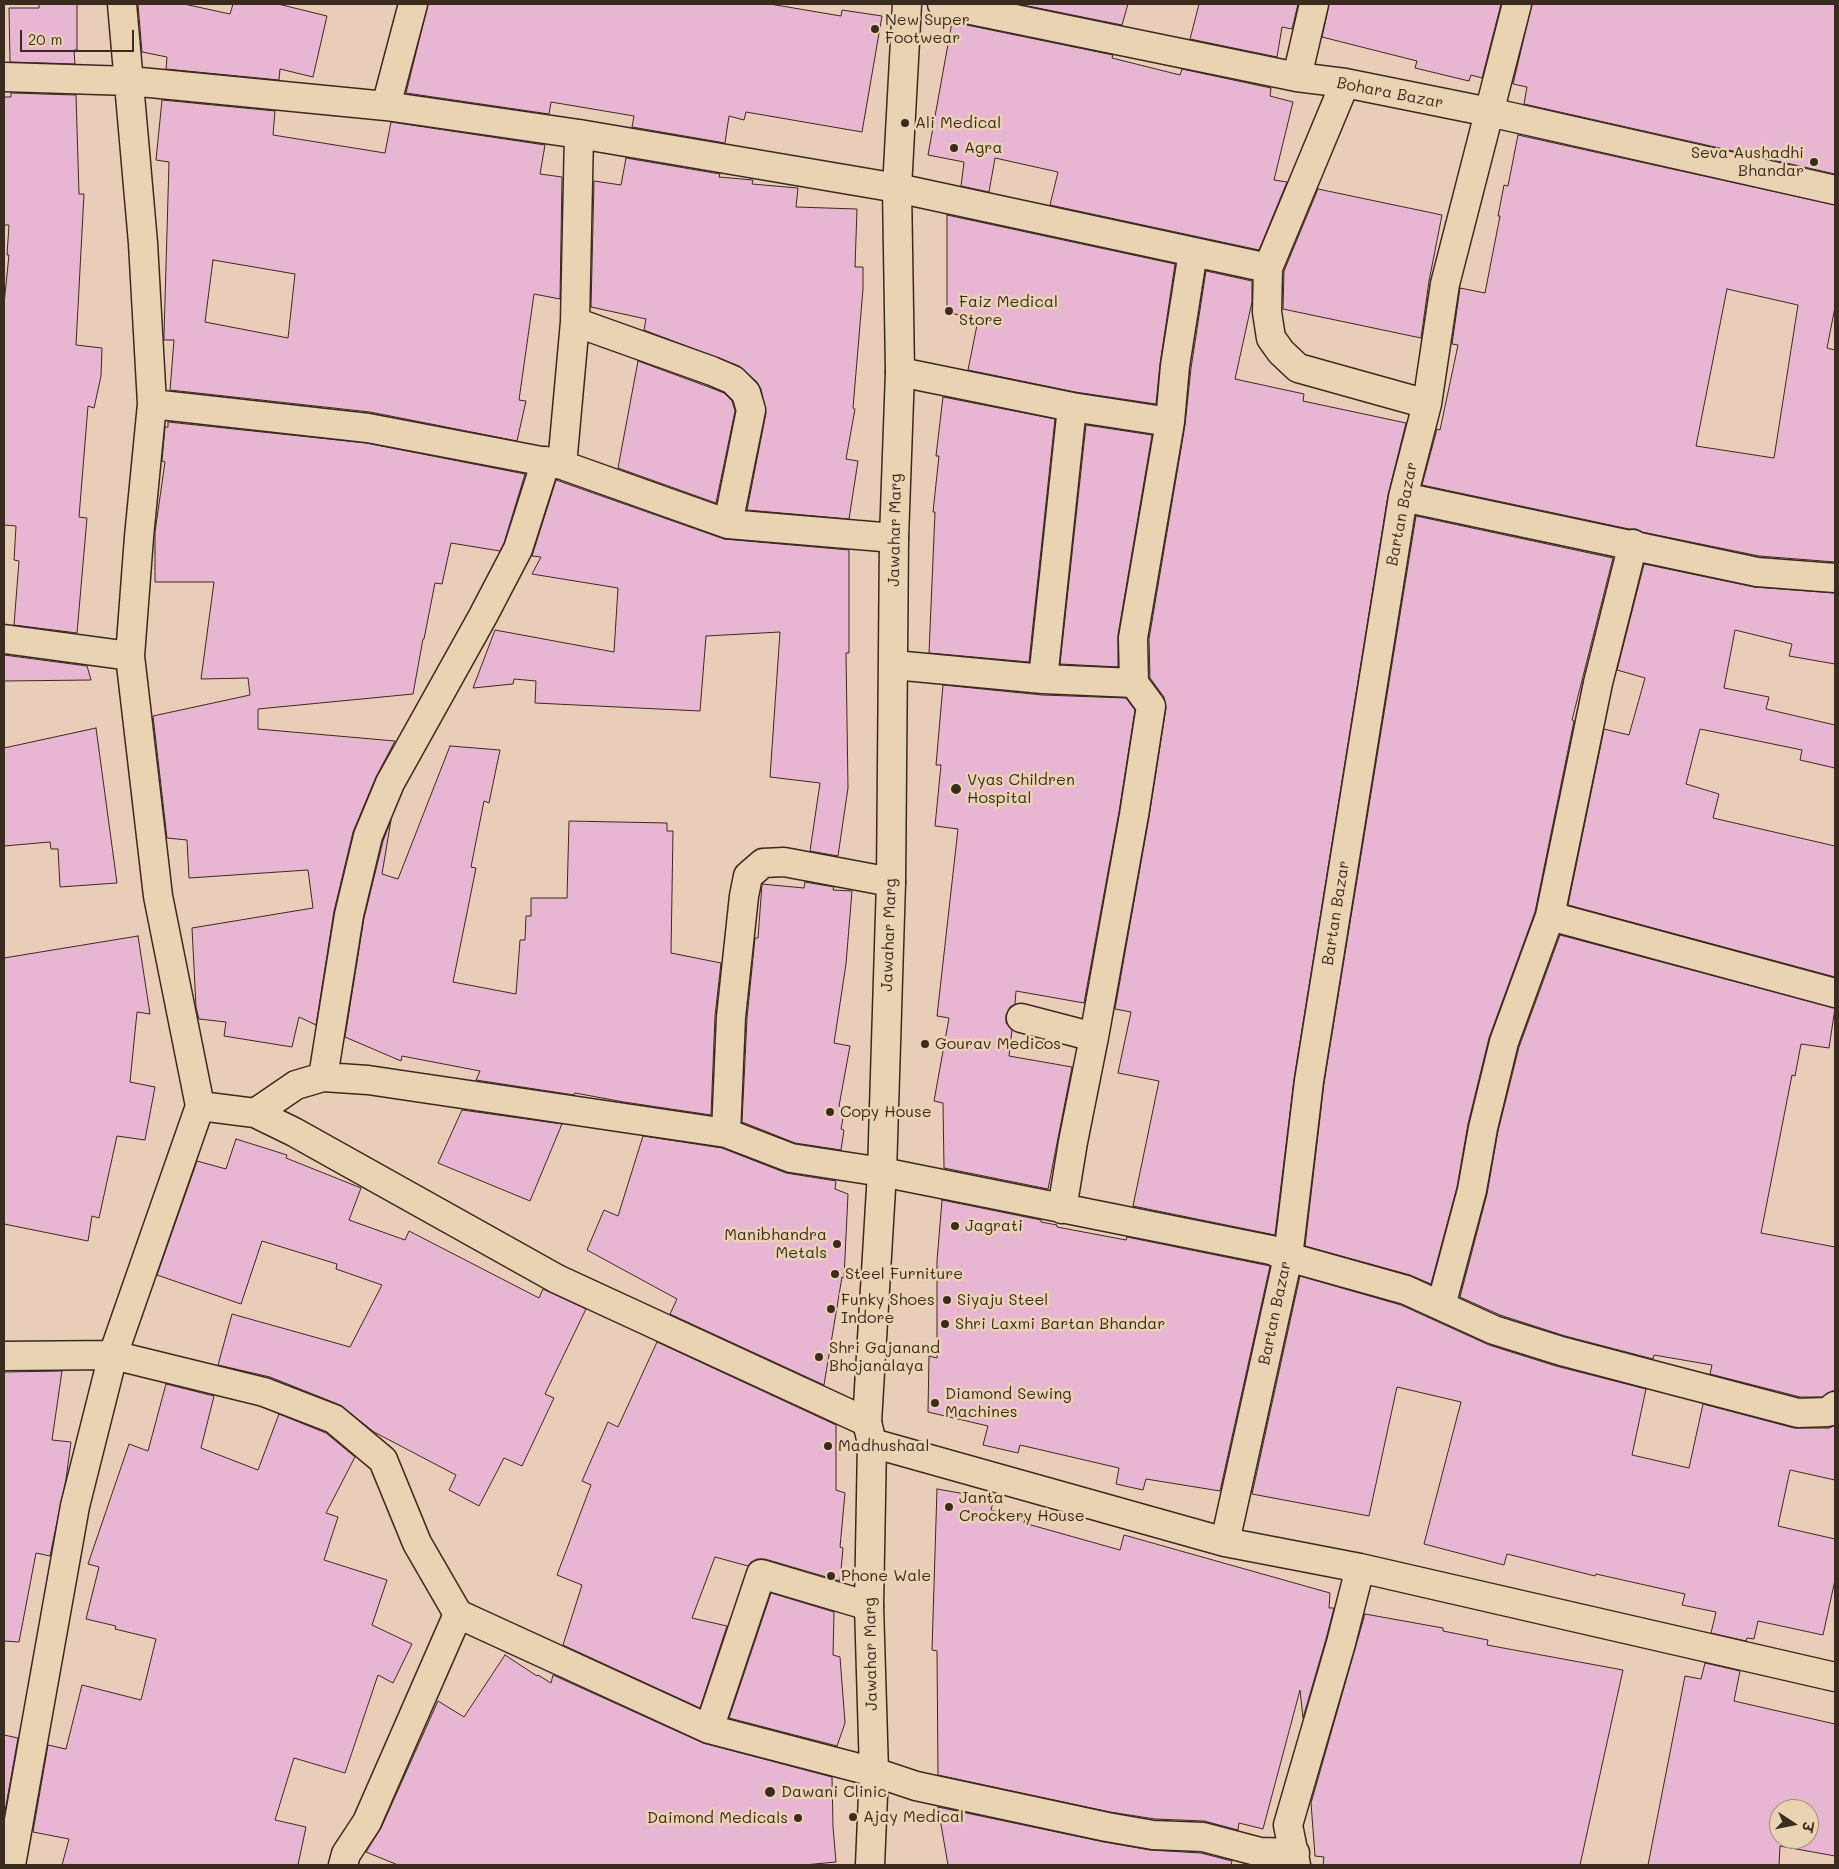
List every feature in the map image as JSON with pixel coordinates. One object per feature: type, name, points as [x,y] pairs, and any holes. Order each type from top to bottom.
[{"type":"street","points":[[11,1865],[74,1506],[113,1355],[200,1106],[158,896],[130,656],[152,404],[143,243],[122,4]]},
{"type":"street","points":[[386,106],[413,4]]},
{"type":"street","name":"Jawahar Marg","points":[[870,1865],[874,1772],[869,1606],[870,1433],[882,1172],[891,882],[894,538],[900,372],[897,188],[908,4]]},
{"type":"street","name":"Bohara Bazar","points":[[942,4],[1297,77],[1345,83],[1489,112],[1835,190]]},
{"type":"street","points":[[1297,77],[1314,4]]},
{"type":"street","name":"Bartan Bazar","points":[[1225,1542],[1288,1257],[1308,1081],[1403,497],[1427,404],[1445,284],[1517,4]]},
{"type":"street","points":[[4,77],[130,81],[386,106],[579,134],[897,188],[1268,268]]},
{"type":"street","points":[[1345,83],[1268,268],[1268,312],[1271,338],[1281,352],[1298,368],[1427,404]]},
{"type":"street","points":[[323,1077],[349,915],[368,836],[390,783],[518,549],[554,463],[575,322],[579,134]]},
{"type":"street","points":[[1062,1209],[1134,815],[1151,706],[1134,683],[1133,638],[1170,422],[1175,366],[1193,252]]},
{"type":"street","points":[[575,322],[712,371],[733,380],[746,393],[751,410],[728,524]]},
{"type":"street","points":[[900,372],[1072,407],[1170,422]]},
{"type":"street","points":[[152,404],[368,428],[554,463],[728,524],[894,538]]},
{"type":"street","points":[[1043,678],[1072,407]]},
{"type":"street","points":[[1403,497],[1633,544],[1758,572],[1835,578]]},
{"type":"street","points":[[1441,1306],[1472,1190],[1482,1128],[1504,1042],[1550,916],[1598,683],[1633,544]]},
{"type":"street","points":[[4,639],[130,656]]},
{"type":"street","points":[[894,666],[1134,683]]},
{"type":"street","points":[[726,1133],[731,1017],[744,896],[748,876],[763,863],[784,862],[891,882]]},
{"type":"street","points":[[1550,916],[1835,993]]},
{"type":"street","points":[[1021,1018],[1094,1037]]},
{"type":"street","points":[[255,1114],[296,1085],[323,1077],[368,1080],[726,1133],[791,1158],[882,1172],[1271,1250],[1288,1257],[1406,1290],[1494,1330],[1561,1351],[1798,1413],[1828,1412],[1835,1406]]},
{"type":"street","points":[[200,1106],[255,1114],[294,1132],[558,1279],[870,1433],[1225,1542],[1360,1568],[1835,1677]]},
{"type":"street","points":[[4,1356],[113,1355],[264,1392],[334,1419],[383,1460],[417,1543],[458,1614],[709,1729],[874,1772],[916,1786],[1107,1827],[1153,1835],[1203,1837],[1296,1859],[1288,1825],[1341,1643],[1360,1568]]},
{"type":"street","points":[[709,1729],[760,1574],[869,1606]]},
{"type":"street","points":[[343,1865],[346,1854],[367,1822],[458,1614]]},
{"type":"building","points":[[39,4],[77,4],[77,50],[74,50],[75,64],[10,62],[9,8],[39,8]]},
{"type":"building","points":[[138,4],[184,4],[230,14],[233,4],[278,4],[327,16],[313,77],[280,69],[279,80],[166,69],[167,57],[142,52]]},
{"type":"building","points":[[428,4],[770,4],[841,16],[842,10],[882,16],[862,132],[746,112],[744,120],[729,116],[725,143],[632,127],[634,116],[551,102],[549,114],[406,93]]},
{"type":"building","points":[[1018,4],[1128,4],[1122,25]]},
{"type":"building","points":[[1199,4],[1298,4],[1292,29],[1282,27],[1277,57],[1190,39]]},
{"type":"building","points":[[1329,4],[1501,4],[1482,78],[1471,75],[1469,81],[1415,68],[1417,61],[1322,37]]},
{"type":"building","points":[[1532,4],[1835,4],[1835,174],[1524,104],[1527,87],[1513,84]]},
{"type":"building","points":[[952,22],[1113,55],[1112,58],[1180,75],[1182,69],[1271,88],[1270,96],[1293,102],[1274,180],[1287,182],[1259,250],[1050,205],[1058,172],[995,158],[989,192],[961,186],[964,162],[928,155]]},
{"type":"building","points":[[11,93],[76,95],[79,194],[84,194],[76,345],[102,348],[101,376],[94,408],[88,406],[79,517],[87,518],[77,633],[14,625],[19,561],[14,560],[16,526],[4,525],[4,304],[9,255],[7,255],[9,225],[4,225],[4,97],[11,97]]},
{"type":"building","points":[[162,100],[275,111],[273,135],[385,153],[391,122],[545,145],[540,174],[562,177],[560,299],[534,294],[519,400],[526,401],[517,441],[370,412],[170,390],[174,340],[164,340],[169,162],[156,160]],"holes":[[[213,260],[295,274],[288,338],[205,322]]]},
{"type":"building","points":[[1518,135],[1835,205],[1835,307],[1827,348],[1835,350],[1835,562],[1759,556],[1422,485],[1437,429],[1440,430],[1458,345],[1452,344],[1460,288],[1485,293],[1504,185],[1508,186]],"holes":[[[1727,289],[1798,305],[1774,458],[1696,446]]]},
{"type":"building","points":[[626,158],[720,174],[719,177],[753,180],[752,184],[798,188],[796,207],[857,209],[855,267],[863,267],[863,289],[853,408],[855,409],[846,459],[858,461],[849,519],[747,510],[766,413],[761,389],[757,382],[739,366],[644,330],[646,319],[591,307],[594,181],[621,185]]},
{"type":"building","points":[[1318,189],[1442,215],[1429,281],[1421,338],[1283,309],[1284,271]]},
{"type":"building","points":[[947,215],[1175,264],[1156,404],[1075,392],[968,370],[978,320],[947,312]]},
{"type":"building","points":[[1206,271],[1252,281],[1252,302],[1235,379],[1304,394],[1303,401],[1406,423],[1388,495],[1294,1079],[1275,1235],[1133,1206],[1159,1081],[1118,1073],[1131,1012],[1115,1009],[1166,708],[1164,697],[1150,678],[1149,639],[1185,425],[1191,368]]},
{"type":"building","points":[[638,361],[724,393],[732,401],[735,411],[716,503],[618,468]]},
{"type":"building","points":[[943,397],[1055,419],[1029,662],[929,653],[935,512],[933,512],[939,456],[936,456]]},
{"type":"building","points":[[168,422],[366,443],[525,474],[500,551],[451,543],[442,584],[435,583],[413,694],[258,709],[258,729],[395,741],[376,777],[353,832],[334,911],[316,1025],[299,1017],[292,1047],[224,1036],[226,1022],[199,1019],[196,1007],[192,928],[313,908],[308,870],[189,878],[187,840],[167,838],[153,716],[250,695],[248,678],[201,679],[214,582],[155,582],[155,532],[165,462],[162,461],[165,427],[168,427]]},
{"type":"building","points":[[1086,425],[1152,435],[1118,635],[1118,667],[1060,664]]},
{"type":"building","points":[[556,480],[724,539],[849,550],[849,653],[846,653],[848,788],[838,856],[810,851],[820,783],[770,777],[780,632],[706,636],[700,711],[535,703],[536,681],[514,679],[513,684],[473,688],[495,630],[614,652],[618,588],[532,574],[541,557],[532,556]]},
{"type":"building","points":[[1416,516],[1613,558],[1572,720],[1574,721],[1535,912],[1489,1038],[1468,1124],[1457,1187],[1431,1284],[1410,1275],[1305,1246],[1324,1083]]},
{"type":"building","points":[[1644,564],[1754,587],[1835,593],[1835,664],[1789,656],[1792,644],[1735,630],[1724,688],[1769,697],[1766,709],[1835,725],[1835,768],[1800,760],[1802,750],[1700,729],[1686,784],[1719,794],[1713,818],[1835,846],[1835,977],[1568,905],[1604,729],[1629,735],[1645,678],[1617,670]]},
{"type":"building","points":[[4,655],[87,666],[91,680],[4,681]]},
{"type":"building","points":[[943,685],[1042,695],[1126,698],[1135,710],[1119,812],[1084,1003],[1016,991],[1015,1004],[1010,1007],[1006,1015],[1006,1023],[1012,1030],[1009,1056],[1072,1067],[1048,1189],[944,1168],[943,1103],[934,1101],[949,1018],[937,1016],[958,829],[935,826],[941,765],[936,765]]},
{"type":"building","points":[[96,728],[117,883],[60,887],[58,849],[51,849],[50,842],[4,846],[4,748]]},
{"type":"building","points":[[450,746],[500,750],[489,803],[484,801],[471,867],[476,868],[453,982],[516,994],[520,940],[525,940],[526,916],[531,916],[531,898],[567,898],[569,821],[667,823],[667,831],[673,831],[671,953],[721,963],[715,1016],[711,1115],[575,1093],[574,1095],[476,1080],[480,1071],[402,1056],[401,1061],[345,1037],[364,918],[383,841],[391,820],[382,874],[398,879]]},
{"type":"building","points":[[805,882],[834,887],[833,890],[852,891],[846,964],[834,1043],[850,1046],[839,1106],[845,1108],[841,1129],[844,1130],[841,1150],[795,1143],[742,1122],[747,1018],[755,938],[758,938],[762,884],[804,888]]},
{"type":"building","points":[[1560,935],[1835,1008],[1829,1048],[1801,1044],[1795,1076],[1792,1075],[1761,1233],[1835,1247],[1835,1391],[1822,1397],[1800,1397],[1710,1374],[1712,1365],[1654,1355],[1653,1359],[1565,1336],[1500,1315],[1460,1297],[1487,1194],[1498,1131],[1519,1047]]},
{"type":"building","points":[[138,936],[150,1014],[137,1012],[130,1082],[155,1087],[145,1140],[117,1136],[99,1218],[92,1216],[88,1241],[4,1224],[4,958]]},
{"type":"building","points":[[462,1110],[562,1124],[530,1201],[438,1163]]},
{"type":"building","points":[[643,1136],[722,1148],[786,1173],[836,1181],[835,1189],[848,1194],[844,1278],[842,1277],[824,1385],[670,1314],[677,1299],[587,1250],[604,1210],[618,1216]]},
{"type":"building","points":[[236,1139],[287,1155],[286,1158],[361,1188],[349,1220],[405,1240],[409,1231],[539,1298],[543,1289],[586,1309],[545,1394],[554,1398],[522,1466],[504,1458],[479,1506],[449,1490],[456,1475],[374,1432],[340,1405],[270,1377],[218,1365],[232,1314],[350,1347],[382,1285],[336,1269],[337,1264],[262,1241],[241,1304],[157,1275],[197,1161],[226,1169]]},
{"type":"building","points":[[942,1200],[1041,1220],[1041,1222],[1057,1225],[1057,1227],[1126,1240],[1127,1237],[1270,1266],[1220,1491],[1146,1479],[1143,1490],[1116,1484],[1119,1468],[1020,1445],[1018,1453],[983,1445],[988,1426],[928,1412],[929,1356],[937,1358],[937,1261]]},
{"type":"building","points":[[1300,1276],[1401,1305],[1489,1345],[1556,1366],[1646,1389],[1632,1455],[1689,1468],[1703,1404],[1794,1428],[1829,1428],[1835,1425],[1835,1480],[1790,1470],[1778,1526],[1835,1539],[1835,1580],[1823,1635],[1758,1621],[1754,1639],[1747,1638],[1746,1641],[1711,1633],[1716,1612],[1682,1605],[1685,1594],[1596,1574],[1595,1576],[1507,1554],[1504,1565],[1424,1544],[1461,1402],[1397,1387],[1369,1516],[1252,1494]]},
{"type":"building","points":[[657,1342],[836,1425],[836,1490],[845,1493],[840,1547],[843,1548],[840,1581],[765,1559],[757,1559],[748,1566],[715,1557],[692,1618],[727,1626],[700,1708],[563,1645],[582,1585],[557,1575],[591,1485],[582,1481],[608,1422],[618,1427]]},
{"type":"building","points":[[62,1371],[52,1440],[71,1442],[66,1479],[50,1556],[36,1553],[19,1642],[4,1641],[4,1372]]},
{"type":"building","points":[[166,1384],[214,1396],[201,1448],[258,1470],[279,1414],[326,1433],[355,1457],[326,1513],[338,1517],[324,1560],[387,1580],[372,1625],[412,1644],[393,1683],[378,1675],[345,1773],[294,1758],[275,1820],[306,1827],[298,1865],[62,1865],[69,1839],[33,1832],[48,1745],[66,1749],[82,1685],[141,1700],[156,1639],[115,1629],[116,1626],[86,1619],[99,1567],[88,1564],[129,1444],[148,1451]]},
{"type":"building","points":[[937,1489],[994,1499],[991,1510],[1025,1519],[1024,1523],[1120,1550],[1124,1535],[1330,1593],[1329,1608],[1334,1608],[1326,1639],[1303,1718],[1300,1690],[1263,1829],[1239,1823],[1238,1830],[1204,1821],[1155,1819],[1110,1812],[938,1775],[937,1651],[932,1650]]},
{"type":"building","points":[[771,1593],[834,1612],[833,1655],[840,1657],[845,1723],[837,1746],[729,1718]]},
{"type":"building","points":[[1365,1614],[1443,1628],[1443,1631],[1488,1640],[1487,1645],[1623,1670],[1580,1865],[1323,1865],[1324,1857],[1315,1856],[1311,1803]]},
{"type":"building","points":[[505,1655],[551,1683],[553,1675],[703,1743],[832,1777],[836,1862],[804,1865],[398,1865],[366,1852],[381,1828],[438,1701],[464,1717]]},
{"type":"building","points":[[1705,1663],[1740,1671],[1734,1701],[1835,1724],[1835,1856],[1796,1849],[1819,1849],[1819,1799],[1769,1799],[1769,1849],[1780,1849],[1779,1865],[1648,1865],[1685,1676],[1701,1679]]},
{"type":"building","points":[[4,1735],[18,1738],[4,1817]]},
{"type":"building","points":[[938,1807],[1104,1842],[1150,1850],[1201,1853],[1232,1861],[1231,1865],[948,1865]]},
{"type":"place","name":"New Super Footwear","points":[[875,29]]},
{"type":"place","name":"Ali Medical","points":[[905,123]]},
{"type":"place","name":"Agra","points":[[954,148]]},
{"type":"place","name":"Seva Aushadhi Bhandar","points":[[1814,162]]},
{"type":"place","name":"Faiz Medical Store","points":[[949,311]]},
{"type":"place","name":"Vyas Children Hospital","points":[[956,789]]},
{"type":"place","name":"Gourav Medicos","points":[[925,1044]]},
{"type":"place","name":"Copy House","points":[[830,1112]]},
{"type":"place","name":"Jagrati","points":[[955,1226]]},
{"type":"place","name":"Manibhandra Metals","points":[[837,1244]]},
{"type":"place","name":"Steel Furniture","points":[[835,1274]]},
{"type":"place","name":"Siyaju Steel","points":[[947,1300]]},
{"type":"place","name":"Funky Shoes Indore","points":[[831,1309]]},
{"type":"place","name":"Shri Laxmi Bartan Bhandar","points":[[945,1324]]},
{"type":"place","name":"Shri Gajanand Bhojanalaya","points":[[819,1357]]},
{"type":"place","name":"Diamond Sewing Machines","points":[[935,1403]]},
{"type":"place","name":"Madhushaal","points":[[828,1446]]},
{"type":"place","name":"Janta Crockery House","points":[[949,1507]]},
{"type":"place","name":"Phone Wale","points":[[831,1576]]},
{"type":"place","name":"Dawani Clinic","points":[[770,1792]]},
{"type":"place","name":"Ajay Medical","points":[[853,1817]]},
{"type":"place","name":"Daimond Medicals","points":[[798,1818]]}]
